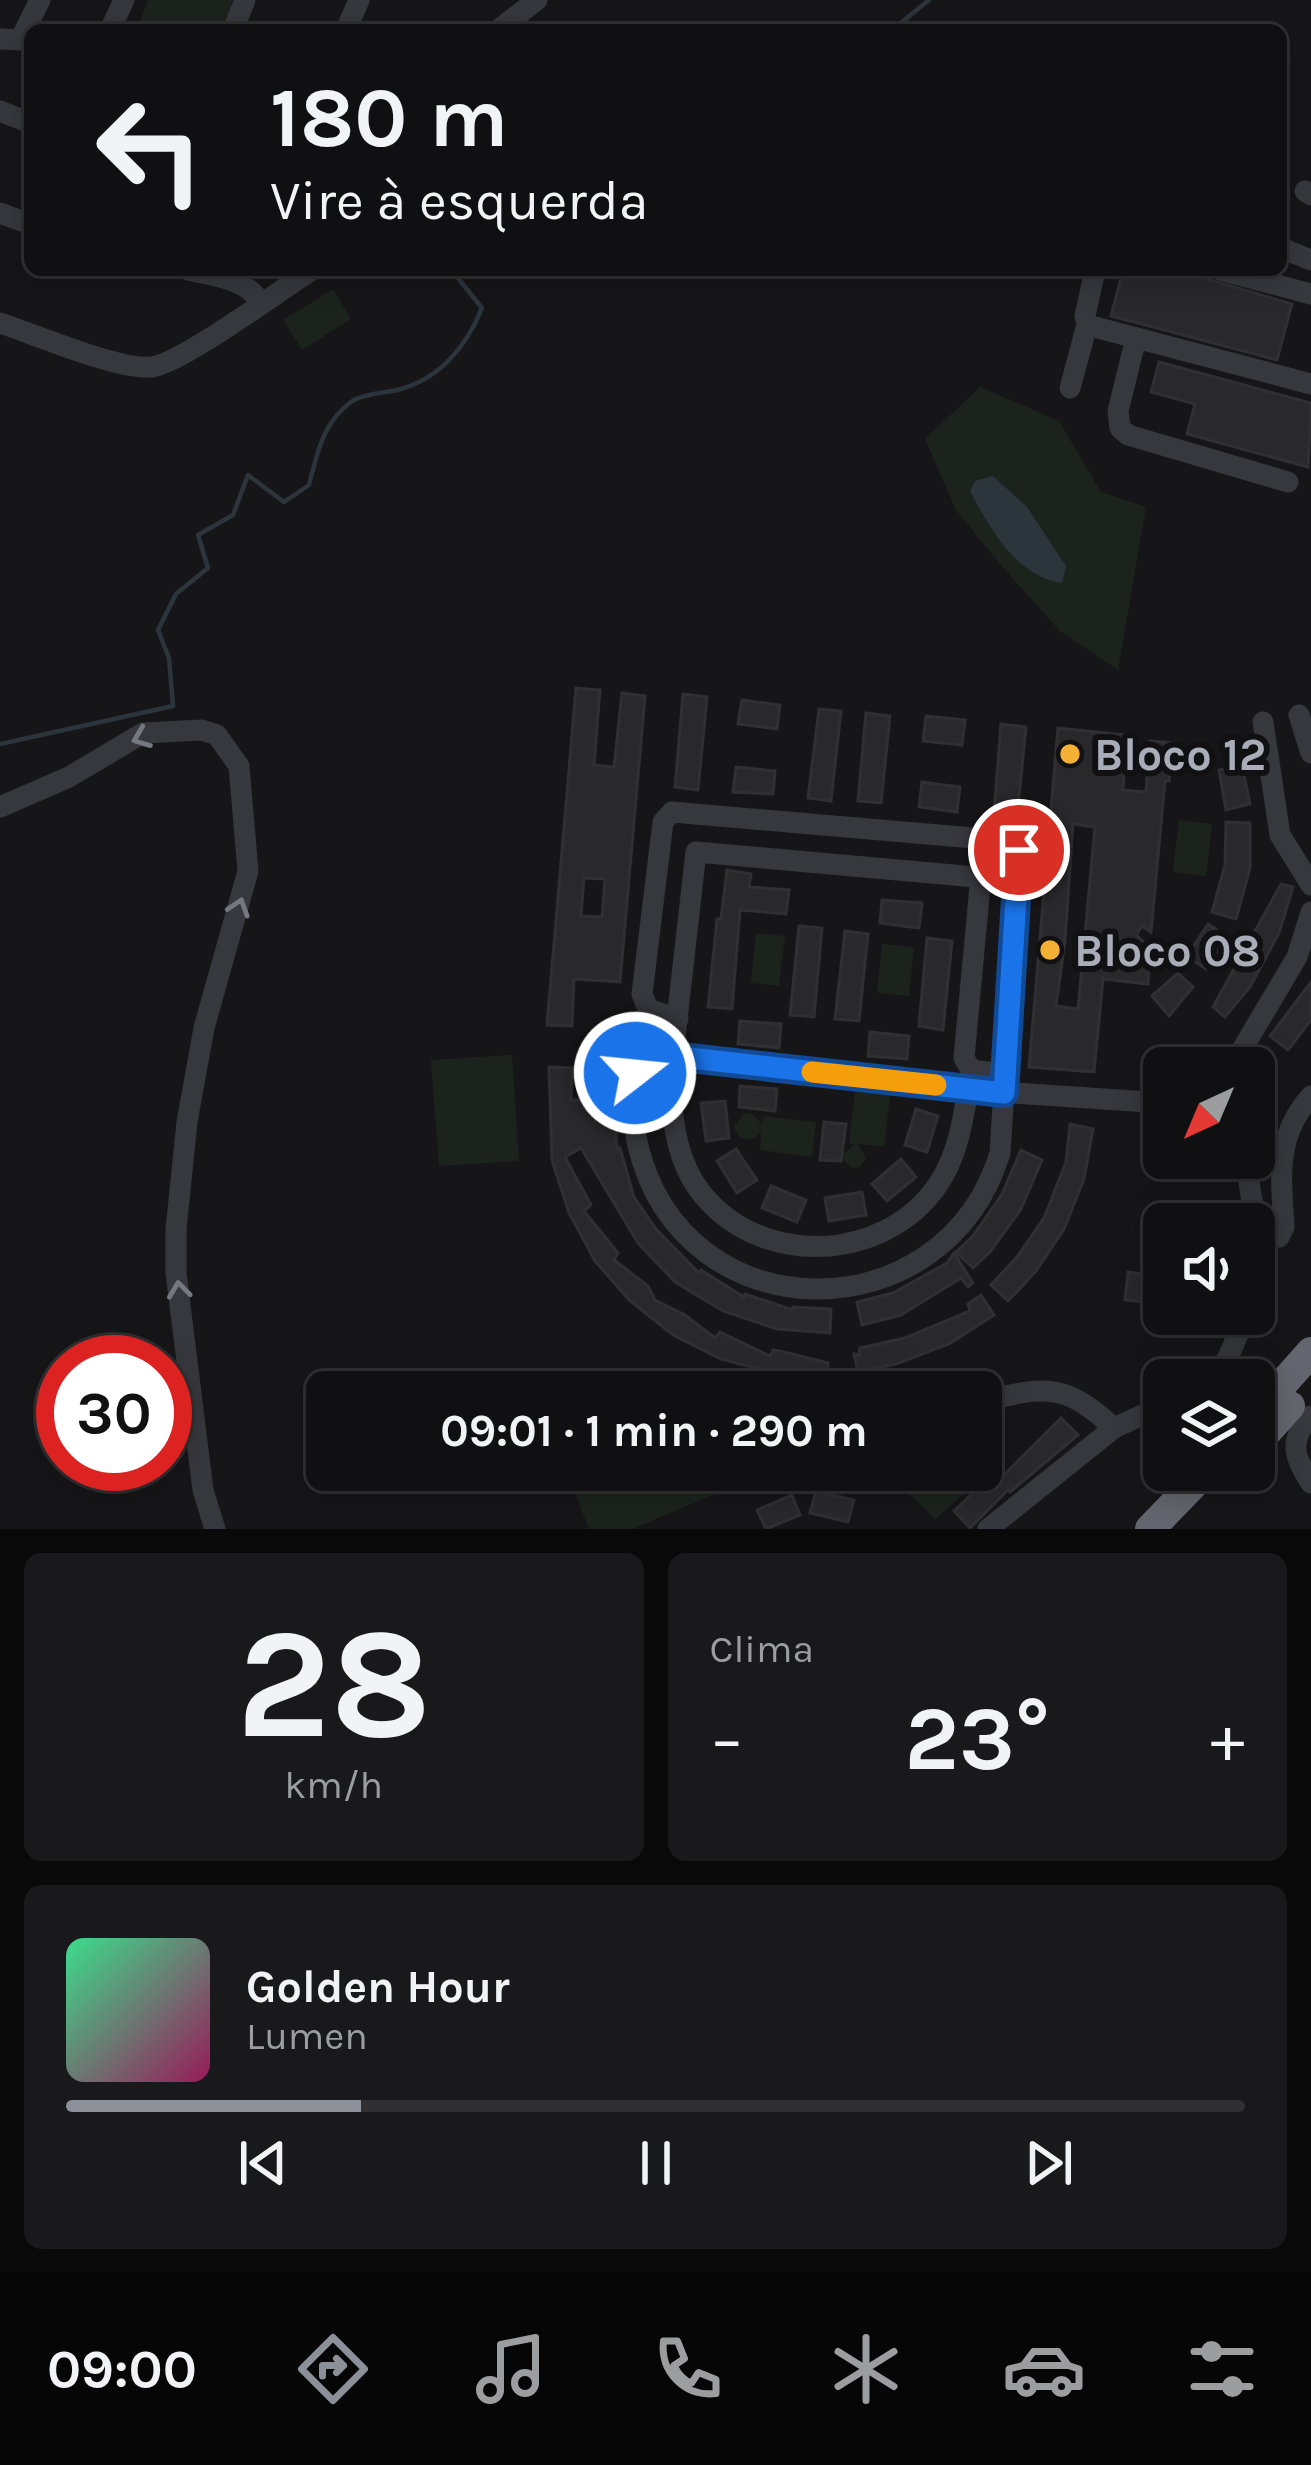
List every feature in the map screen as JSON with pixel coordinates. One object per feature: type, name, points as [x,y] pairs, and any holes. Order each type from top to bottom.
[{"type":"highway","points":[[1275,1415],[1311,1352]]},
{"type":"highway","points":[[1275,1399],[1299,1380]]},
{"type":"highway","points":[[1150,1529],[1206,1491]]},
{"type":"street","points":[[506,24],[537,0]]},
{"type":"street","points":[[212,276],[252,289],[260,302]]},
{"type":"street","points":[[0,323],[124,363],[153,367],[180,356],[302,276]]},
{"type":"street","points":[[1070,388],[1094,276]]},
{"type":"street","points":[[1243,276],[1311,294]]},
{"type":"street","points":[[1087,325],[1311,384]]},
{"type":"street","points":[[1136,338],[1118,411],[1120,428],[1128,435],[1288,482]]},
{"type":"street","points":[[1299,715],[1311,753]]},
{"type":"street","points":[[1263,722],[1280,835],[1311,885]]},
{"type":"street","points":[[0,807],[70,777],[143,733],[202,730],[217,735],[239,766],[248,871],[204,1028],[187,1122],[176,1229],[176,1273],[203,1490],[215,1529]]},
{"type":"street","points":[[635,1073],[637,1143],[658,1198],[699,1248],[730,1270],[804,1289],[860,1285],[922,1260],[964,1222],[996,1167],[1020,856],[1016,844],[672,812],[663,822],[642,994],[648,1009],[677,1019]]},
{"type":"street","points":[[968,1089],[945,1174],[923,1202],[884,1232],[861,1242],[799,1246],[759,1235],[724,1215],[689,1174],[671,1107],[664,1056],[677,1019],[696,852],[969,873],[980,886],[964,1058],[968,1067],[1004,1083],[1143,1100]]},
{"type":"street","points":[[1242,1047],[1297,957],[1311,912]]},
{"type":"street","points":[[664,1056],[642,1029],[628,1026],[614,1033],[608,1046],[610,1060],[620,1071],[635,1073],[664,1056],[968,1089],[1004,1083]]},
{"type":"street","points":[[1124,1099],[1143,1094]]},
{"type":"street","points":[[1275,1237],[1284,1227],[1280,1162],[1286,1133],[1311,1096]]},
{"type":"street","points":[[1002,1398],[1032,1389],[1061,1391],[1114,1428]]},
{"type":"street","points":[[988,1529],[1114,1428],[1143,1415]]},
{"type":"street","points":[[1311,1416],[1294,1442],[1295,1456],[1311,1483]]},
{"type":"street","points":[[1133,1529],[1160,1501],[1178,1514]]},
{"type":"shaded area","points":[[148,0],[233,0],[224,24],[139,24]]},
{"type":"shaded area","points":[[333,289],[351,319],[302,350],[283,320]]},
{"type":"shaded area","points":[[980,387],[1059,421],[1101,492],[1146,507],[1118,670],[1060,631],[956,510],[925,439]]},
{"type":"shaded area","points":[[993,476],[1027,507],[1066,566],[1062,583],[1018,561],[987,521],[970,491],[975,481]]},
{"type":"shaded area","points":[[1179,820],[1212,824],[1206,876],[1173,872]]},
{"type":"shaded area","points":[[756,933],[785,936],[779,986],[751,983]]},
{"type":"shaded area","points":[[882,944],[914,947],[909,996],[877,993]]},
{"type":"shaded area","points":[[512,1055],[519,1161],[439,1166],[431,1060]]},
{"type":"shaded area","points":[[855,1091],[890,1095],[884,1147],[858,1144],[866,1158],[853,1168],[843,1154],[855,1144],[849,1143]]},
{"type":"shaded area","points":[[745,1113],[762,1125],[764,1116],[816,1122],[812,1157],[760,1150],[761,1132],[753,1139],[740,1138],[734,1126]]},
{"type":"shaded area","points":[[574,1491],[722,1491],[632,1529],[589,1529]]},
{"type":"shaded area","points":[[906,1491],[968,1491],[935,1519]]},
{"type":"building","points":[[1121,276],[1197,276],[1292,304],[1277,360],[1111,316]]},
{"type":"building","points":[[1159,362],[1311,403],[1308,467],[1187,434],[1195,404],[1151,392]]},
{"type":"building","points":[[576,688],[600,690],[594,765],[614,767],[622,693],[645,696],[620,982],[574,979],[572,1026],[547,1025]],"holes":[[[584,878],[605,879],[602,917],[581,916]]]},
{"type":"building","points":[[683,694],[707,697],[698,790],[675,787]]},
{"type":"building","points":[[742,700],[780,705],[777,729],[738,724]]},
{"type":"building","points":[[819,709],[841,711],[831,801],[808,798]]},
{"type":"building","points":[[866,713],[890,716],[881,803],[858,801]]},
{"type":"building","points":[[926,716],[965,720],[962,745],[923,741]]},
{"type":"building","points":[[1001,724],[1026,727],[1017,816],[994,813]]},
{"type":"building","points":[[1058,728],[1126,735],[1123,790],[1146,792],[1150,741],[1173,743],[1151,932],[1142,926],[1136,935],[1149,947],[1148,984],[1103,979],[1094,1072],[1029,1067]],"holes":[[[1073,824],[1095,827],[1078,1009],[1056,1006]]]},
{"type":"building","points":[[1242,766],[1250,804],[1226,810],[1219,770]]},
{"type":"building","points":[[736,767],[775,771],[773,794],[733,792]]},
{"type":"building","points":[[922,782],[960,787],[957,812],[919,807]]},
{"type":"building","points":[[1226,822],[1250,823],[1250,868],[1236,919],[1212,912],[1225,865]]},
{"type":"building","points":[[727,870],[751,874],[749,887],[789,890],[786,914],[740,910],[732,1009],[708,1007]]},
{"type":"building","points":[[1281,884],[1293,887],[1279,933],[1250,987],[1225,1017],[1213,1007]]},
{"type":"building","points":[[882,900],[922,903],[919,928],[880,923]]},
{"type":"building","points":[[1208,924],[1227,937],[1206,969],[1187,956]]},
{"type":"building","points":[[799,926],[822,928],[814,1017],[790,1015]]},
{"type":"building","points":[[845,931],[868,934],[859,1021],[835,1019]]},
{"type":"building","points":[[927,938],[952,941],[943,1030],[919,1026]]},
{"type":"building","points":[[1178,973],[1193,987],[1169,1016],[1152,996]]},
{"type":"building","points":[[1311,982],[1311,1020],[1288,1050],[1270,1036]]},
{"type":"building","points":[[740,1021],[781,1024],[779,1048],[738,1044]]},
{"type":"building","points":[[870,1032],[909,1036],[907,1059],[868,1056]]},
{"type":"building","points":[[549,1067],[572,1068],[571,1100],[614,1099],[617,1149],[634,1197],[656,1229],[699,1273],[744,1297],[793,1310],[831,1309],[830,1333],[777,1329],[723,1311],[675,1282],[638,1243],[581,1148],[565,1157],[591,1205],[584,1211],[618,1253],[614,1260],[648,1286],[655,1300],[715,1338],[720,1332],[770,1356],[773,1350],[828,1363],[827,1371],[766,1371],[721,1359],[673,1335],[629,1300],[595,1261],[569,1213],[552,1160]]},
{"type":"building","points":[[740,1086],[777,1089],[775,1111],[739,1107]]},
{"type":"building","points":[[725,1101],[729,1138],[706,1141],[701,1103]]},
{"type":"building","points":[[916,1109],[938,1116],[927,1152],[905,1145]]},
{"type":"building","points":[[824,1122],[846,1124],[841,1161],[820,1160]]},
{"type":"building","points":[[1070,1124],[1093,1129],[1084,1179],[1064,1229],[1036,1271],[1008,1301],[991,1285],[1044,1218],[1066,1162]]},
{"type":"building","points":[[736,1149],[757,1180],[737,1193],[717,1161]]},
{"type":"building","points":[[1021,1150],[1042,1160],[1021,1209],[973,1268],[956,1252],[1002,1194]]},
{"type":"building","points":[[901,1159],[916,1177],[887,1201],[872,1184]]},
{"type":"building","points":[[771,1186],[806,1200],[797,1222],[762,1208]]},
{"type":"building","points":[[862,1192],[866,1215],[829,1221],[825,1198]]},
{"type":"building","points":[[954,1253],[973,1283],[968,1287],[961,1278],[901,1315],[862,1325],[857,1302],[893,1293],[947,1263]]},
{"type":"building","points":[[1128,1272],[1143,1274],[1143,1302],[1125,1300]]},
{"type":"building","points":[[981,1295],[994,1315],[949,1344],[896,1364],[858,1371],[854,1354],[859,1355],[860,1348],[905,1338],[970,1311],[968,1304]]},
{"type":"building","points":[[1061,1418],[1078,1435],[1008,1490],[970,1528],[954,1511],[975,1491],[1002,1491],[1002,1477]]},
{"type":"building","points":[[816,1491],[854,1500],[848,1522],[810,1513]]},
{"type":"building","points":[[792,1495],[800,1515],[766,1529],[757,1510]]},
{"type":"waterway","points":[[899,24],[929,0]]},
{"type":"waterway","points":[[0,744],[173,706],[169,658],[158,630],[176,594],[208,568],[198,535],[233,515],[248,475],[284,502],[309,485],[322,439],[341,410],[361,397],[412,385],[450,360],[482,308],[457,276]]},
{"type":"slow traffic","points":[[812,1072],[936,1085]]},
{"type":"place","name":"Bloco 12","points":[[1070,754]]},
{"type":"place","name":"Bloco 08","points":[[1050,950]]},
{"type":"route","points":[[635,1073],[654,1054],[1004,1093],[1019,850]]}]
